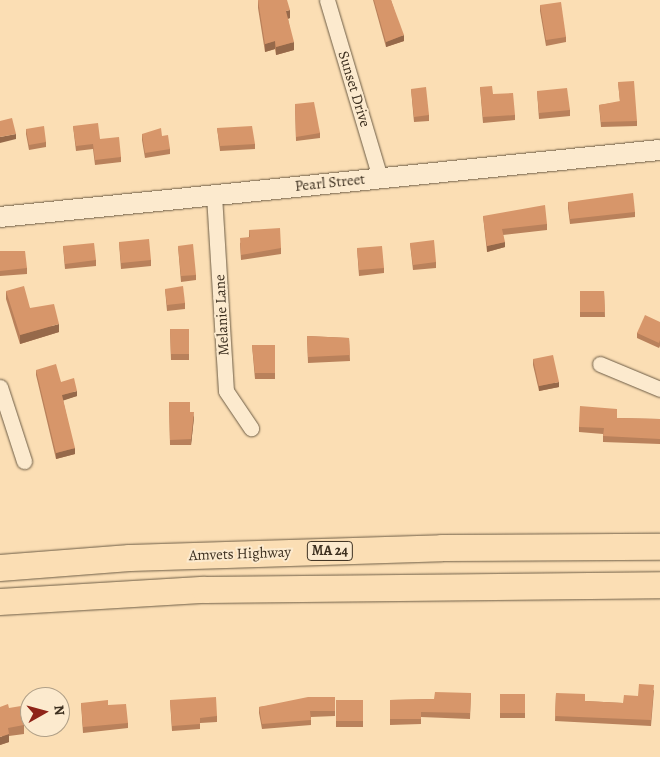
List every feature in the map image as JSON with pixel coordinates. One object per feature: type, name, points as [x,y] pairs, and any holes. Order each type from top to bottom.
[{"type":"highway","name":"Amvets Highway","points":[[0,568],[289,552],[660,547]]},
{"type":"highway","points":[[0,602],[205,590],[660,586]]},
{"type":"street","name":"Sunset Drive","points":[[327,0],[380,178]]},
{"type":"street","name":"Pearl Street","points":[[0,217],[660,150]]},
{"type":"street","name":"Melanie Lane","points":[[214,195],[226,391],[251,428]]},
{"type":"street","points":[[600,364],[660,389]]},
{"type":"street","points":[[0,387],[24,461]]},
{"type":"building","points":[[258,0],[287,0],[290,10],[286,11],[294,42],[276,47],[275,41],[265,44]]},
{"type":"building","points":[[374,0],[391,0],[404,35],[386,42]]},
{"type":"building","points":[[561,2],[566,37],[546,40],[540,5]]},
{"type":"building","points":[[634,81],[637,121],[601,122],[599,105],[620,101],[618,82]]},
{"type":"building","points":[[492,86],[493,94],[513,93],[515,115],[483,117],[480,87]]},
{"type":"building","points":[[426,87],[429,115],[414,117],[411,89]]},
{"type":"building","points":[[567,88],[570,110],[539,113],[537,91]]},
{"type":"building","points":[[314,102],[320,133],[296,137],[295,104]]},
{"type":"building","points":[[12,118],[16,134],[0,137],[0,121]]},
{"type":"building","points":[[98,123],[100,139],[119,137],[121,157],[95,160],[93,144],[76,146],[73,126]]},
{"type":"building","points":[[44,126],[46,142],[29,145],[26,129]]},
{"type":"building","points":[[252,126],[255,144],[220,146],[217,128]]},
{"type":"building","points":[[161,128],[162,136],[168,135],[170,149],[145,153],[142,134]]},
{"type":"building","points":[[633,193],[635,212],[570,219],[568,202]]},
{"type":"building","points":[[545,205],[547,224],[502,229],[505,242],[487,246],[483,216]]},
{"type":"building","points":[[280,228],[281,248],[241,255],[240,238],[250,237],[249,230]]},
{"type":"building","points":[[149,239],[151,260],[121,263],[119,242]]},
{"type":"building","points":[[434,240],[436,262],[413,265],[410,243]]},
{"type":"building","points":[[94,243],[96,260],[65,264],[63,246]]},
{"type":"building","points":[[193,244],[196,275],[181,276],[178,246]]},
{"type":"building","points":[[382,246],[384,268],[359,270],[357,248]]},
{"type":"building","points":[[0,251],[25,251],[27,268],[0,271]]},
{"type":"building","points":[[24,286],[30,308],[54,304],[59,324],[20,335],[6,291]]},
{"type":"building","points":[[183,286],[185,303],[167,305],[165,289]]},
{"type":"building","points":[[580,291],[604,291],[605,312],[580,312]]},
{"type":"building","points":[[645,315],[660,322],[659,343],[637,333]]},
{"type":"building","points":[[170,329],[189,329],[189,354],[171,354]]},
{"type":"building","points":[[307,336],[349,338],[350,355],[308,357]]},
{"type":"building","points":[[252,345],[275,345],[275,373],[255,373]]},
{"type":"building","points":[[553,355],[559,382],[539,386],[533,359]]},
{"type":"building","points":[[56,364],[61,382],[74,378],[77,391],[62,395],[75,448],[56,453],[36,370]]},
{"type":"building","points":[[169,402],[190,402],[190,412],[194,412],[191,439],[170,440]]},
{"type":"building","points":[[580,406],[617,409],[617,418],[660,419],[660,439],[603,436],[604,428],[579,427]]},
{"type":"building","points":[[639,684],[654,685],[651,720],[555,716],[556,693],[585,694],[585,701],[623,703],[624,695],[638,696]]},
{"type":"building","points":[[435,692],[471,693],[470,713],[421,712],[421,719],[390,719],[390,700],[434,699]]},
{"type":"building","points":[[500,694],[525,694],[525,713],[500,713]]},
{"type":"building","points":[[216,697],[217,716],[200,718],[200,724],[172,726],[170,700]]},
{"type":"building","points":[[308,697],[335,697],[335,711],[310,711],[311,720],[262,724],[259,707]]},
{"type":"building","points":[[108,700],[108,705],[126,704],[128,723],[83,727],[81,703]]},
{"type":"building","points":[[336,700],[363,700],[363,721],[336,721]]},
{"type":"building","points":[[8,704],[9,708],[20,706],[20,726],[8,728],[9,734],[0,737],[0,707]]}]
